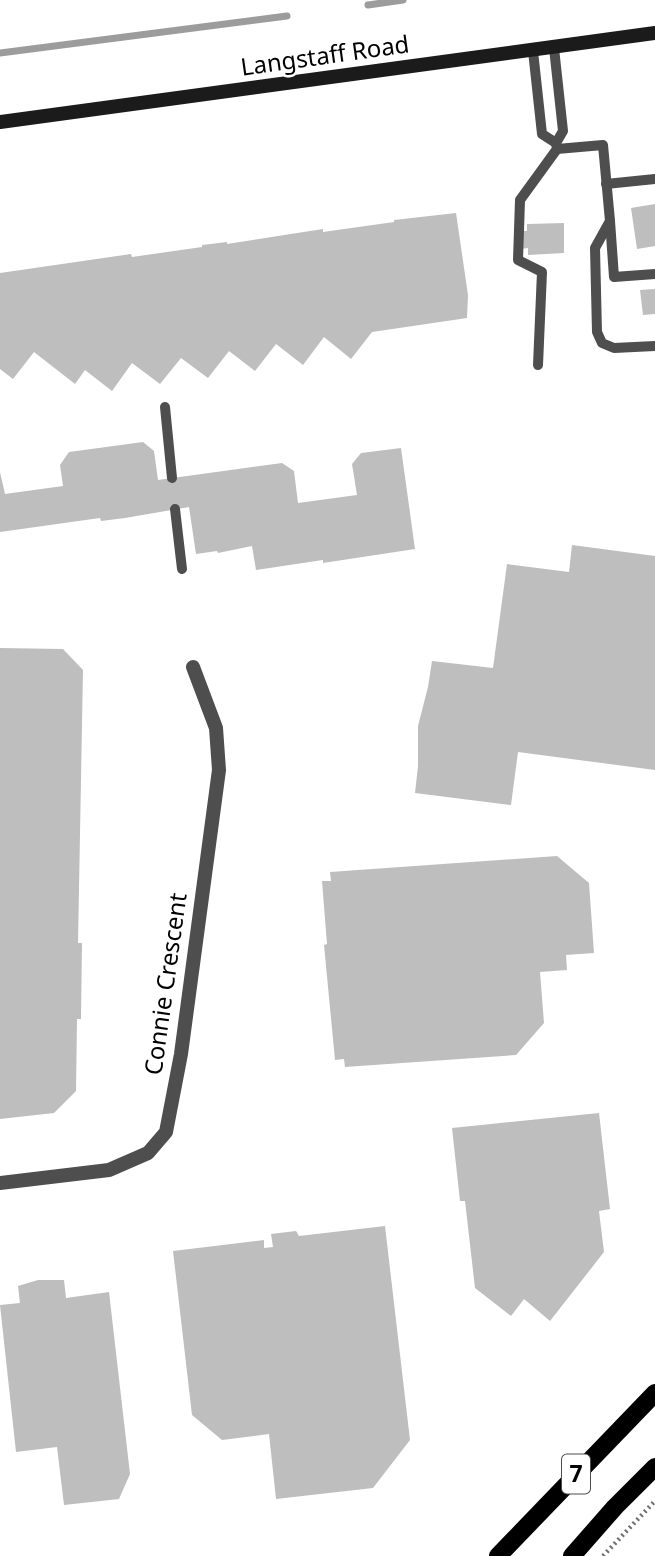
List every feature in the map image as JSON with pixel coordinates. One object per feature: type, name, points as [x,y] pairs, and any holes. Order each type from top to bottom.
[{"type":"main road","name":"Langstaff Road","points":[[0,122],[655,33]]},
{"type":"main road","name":"7","points":[[498,1556],[655,1393]]},
{"type":"main road","name":"7","points":[[572,1556],[655,1467]]},
{"type":"street","name":"Connie Crescent","points":[[0,1183],[109,1170],[148,1153],[166,1132],[181,1054],[219,771],[216,728],[193,667]]},
{"type":"lane","points":[[538,365],[542,272],[518,260],[520,200],[557,146],[563,131],[554,48]]},
{"type":"lane","points":[[533,51],[542,134],[557,146],[603,145],[614,277],[655,274]]},
{"type":"lane","points":[[606,184],[655,179]]},
{"type":"lane","points":[[610,221],[595,248],[597,332],[602,343],[614,348],[655,346]]},
{"type":"lane","points":[[165,407],[172,478]]},
{"type":"lane","points":[[174,509],[182,569]]},
{"type":"path","points":[[603,1556],[655,1501]]},
{"type":"building","points":[[655,204],[655,246],[637,249],[631,208]]},
{"type":"building","points":[[456,213],[468,295],[467,318],[372,332],[351,359],[324,337],[303,365],[276,344],[255,371],[229,351],[208,378],[181,358],[160,384],[132,363],[112,391],[85,370],[75,384],[34,352],[13,379],[0,369],[0,273]]},
{"type":"building","points":[[564,223],[564,253],[528,255],[528,248],[521,249],[521,231],[527,231],[527,224]]},
{"type":"building","points":[[655,289],[655,314],[643,315],[640,290]]},
{"type":"building","points":[[143,442],[154,451],[158,480],[282,463],[294,471],[298,503],[357,495],[352,464],[361,453],[401,448],[415,549],[256,570],[252,546],[218,553],[196,554],[189,507],[125,518],[101,521],[100,518],[0,532],[0,472],[5,494],[63,486],[60,465],[69,452]]},
{"type":"building","points":[[572,545],[655,556],[655,770],[518,752],[511,805],[415,793],[418,726],[432,661],[493,668],[507,564],[569,572]]},
{"type":"building","points":[[0,648],[63,649],[83,670],[78,943],[82,943],[81,1019],[77,1019],[76,1091],[54,1113],[0,1119]]},
{"type":"building","points":[[557,856],[589,883],[594,953],[566,955],[567,970],[540,972],[544,1023],[516,1055],[345,1067],[344,1059],[335,1060],[324,945],[327,944],[322,881],[331,881],[330,872]]},
{"type":"building","points":[[599,1113],[610,1209],[599,1211],[604,1252],[550,1321],[524,1299],[511,1316],[475,1288],[465,1201],[460,1201],[452,1128]]},
{"type":"building","points":[[385,1226],[410,1440],[373,1488],[276,1499],[269,1434],[222,1440],[192,1415],[173,1251],[264,1240],[264,1248],[273,1247],[271,1234],[296,1231],[299,1236]]},
{"type":"building","points":[[38,1280],[64,1280],[66,1298],[109,1292],[130,1474],[119,1499],[64,1505],[57,1447],[16,1452],[0,1305],[20,1303],[18,1286]]},
{"type":"waterway","points":[[368,5],[403,0]]},
{"type":"waterway","points":[[0,53],[287,16]]}]
